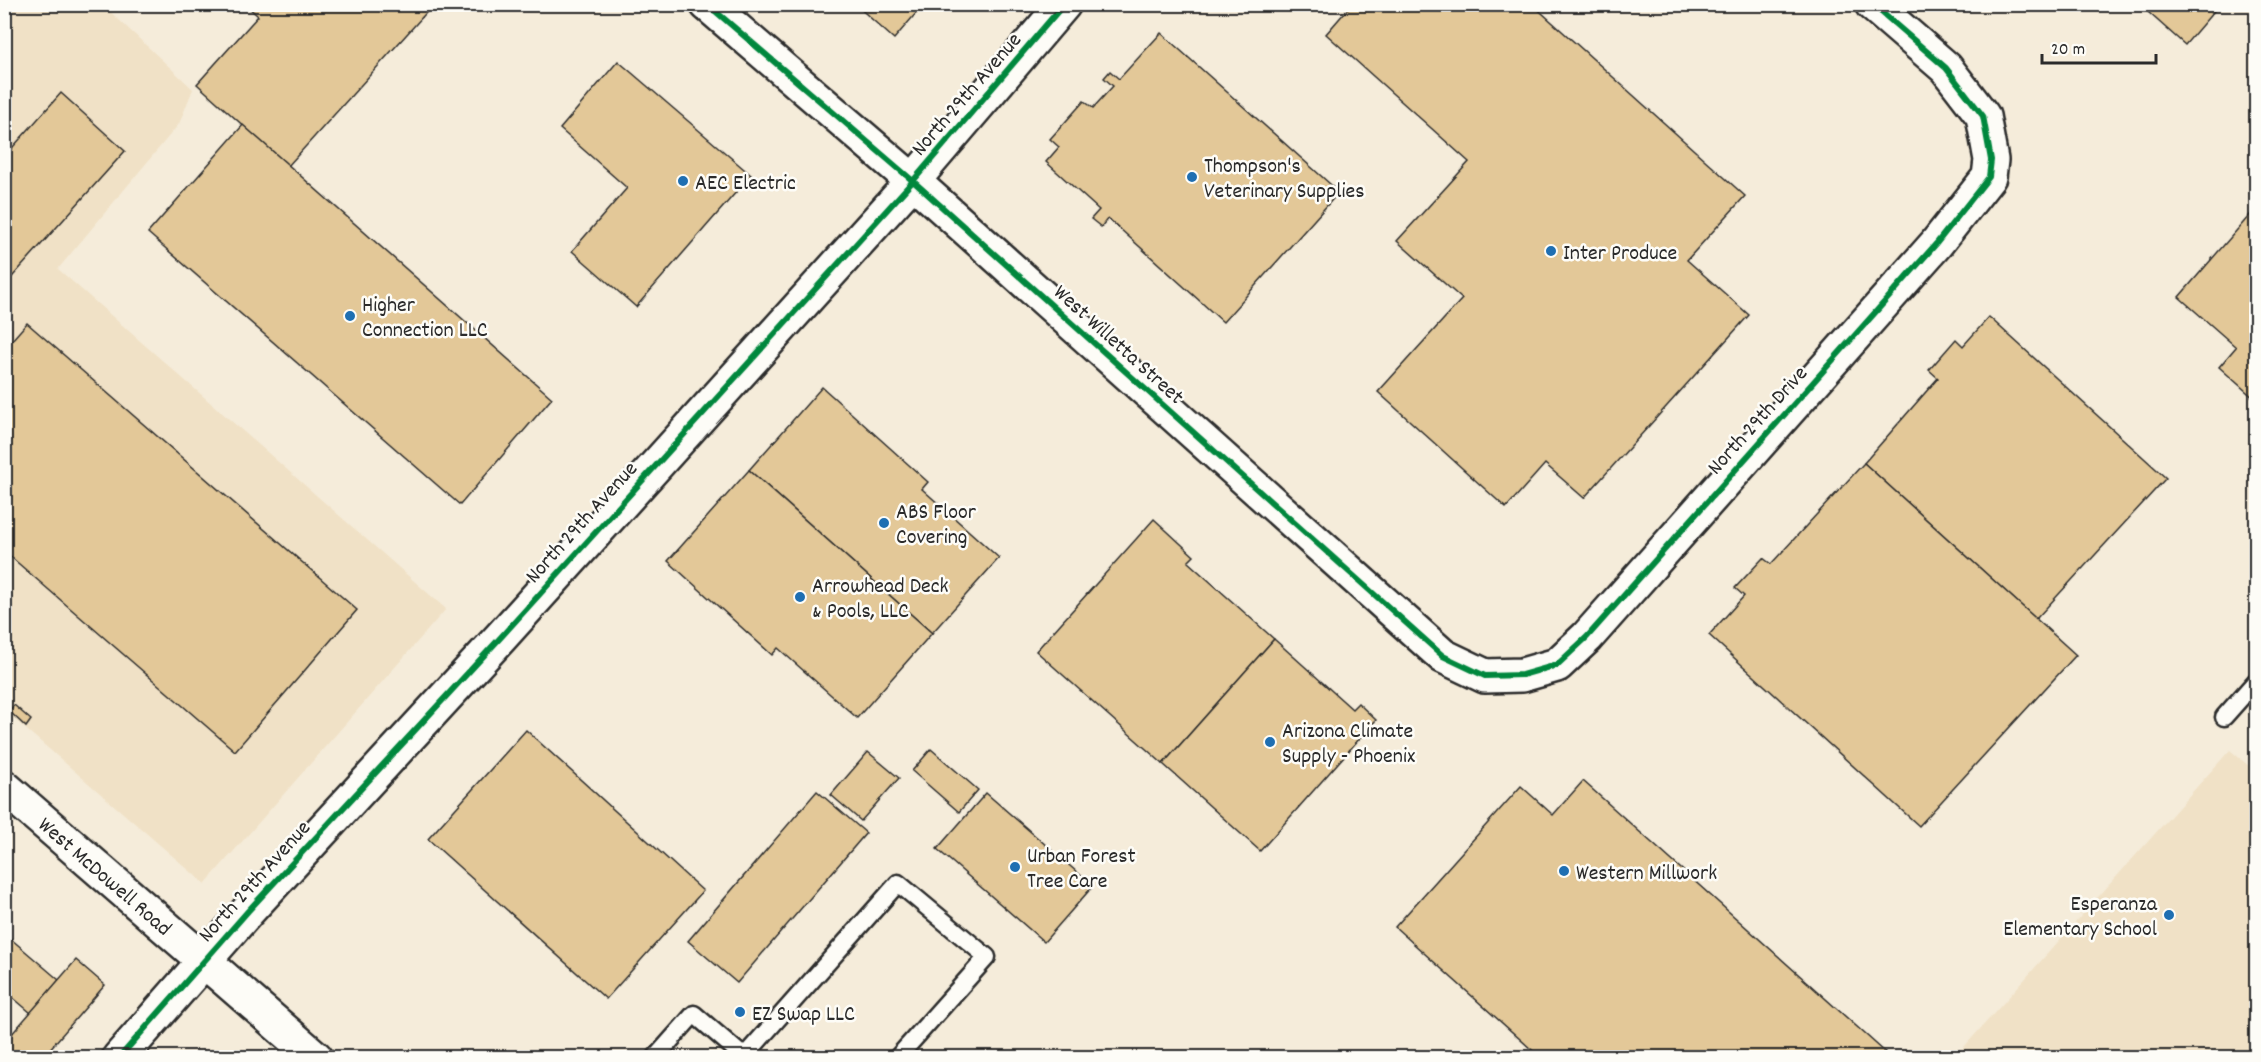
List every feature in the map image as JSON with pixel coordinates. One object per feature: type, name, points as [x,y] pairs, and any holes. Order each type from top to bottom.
[{"type":"street","name":"West Willetta Street","points":[[707,4],[913,182],[1443,656],[1485,676],[1522,675]]},
{"type":"street","name":"North 29th Avenue","points":[[119,1058],[913,182],[1064,4]]},
{"type":"street","name":"North 29th Drive","points":[[1522,675],[1557,665],[1587,637],[1936,244],[1989,177],[1991,160],[1983,116],[1946,68],[1872,4]]},
{"type":"street","name":"West McDowell Road","points":[[4,787],[316,1058]]},
{"type":"lane","points":[[2224,717],[2256,681]]},
{"type":"lane","points":[[655,1058],[694,1014],[743,1057],[898,883],[987,957],[897,1058]]},
{"type":"shaded area","points":[[5,5],[103,5],[193,89],[179,124],[58,269],[446,609],[205,884],[5,711]]},
{"type":"shaded area","name":"Esperanza Elementary School","points":[[2230,750],[2256,772],[2256,1057],[1955,1057]]},
{"type":"building","points":[[245,4],[434,4],[288,166],[197,84],[258,16]]},
{"type":"building","points":[[855,4],[924,4],[894,39]]},
{"type":"building","name":"Inter Produce","points":[[1352,4],[1532,4],[1745,196],[1687,260],[1749,315],[1584,498],[1545,464],[1506,508],[1378,392],[1462,299],[1397,241],[1469,162],[1326,34]]},
{"type":"building","points":[[2139,4],[2220,4],[2185,45]]},
{"type":"building","name":"Thompson's Veterinary Supplies","points":[[1161,33],[1339,192],[1223,322],[1108,218],[1101,227],[1091,219],[1099,210],[1046,162],[1059,147],[1050,139],[1084,101],[1093,108],[1113,86],[1104,78],[1110,71],[1119,79]]},
{"type":"building","name":"AEC Electric","points":[[618,61],[751,175],[636,307],[572,251],[627,188],[560,129]]},
{"type":"building","points":[[61,93],[125,151],[4,286],[4,157]]},
{"type":"building","name":"Higher Connection LLC","points":[[243,125],[552,398],[460,505],[148,233]]},
{"type":"building","points":[[2256,208],[2256,400],[2219,367],[2236,347],[2179,297]]},
{"type":"building","points":[[1989,317],[2166,478],[2036,619],[1864,463],[1938,378],[1929,370],[1956,339],[1963,346]]},
{"type":"building","points":[[27,323],[357,610],[235,751],[4,551],[4,349]]},
{"type":"building","name":"ABS Floor Covering","points":[[822,387],[928,482],[922,489],[999,558],[932,633],[749,470]]},
{"type":"building","points":[[1864,463],[2076,655],[1919,826],[1709,635],[1744,596],[1735,588],[1763,558],[1771,564]]},
{"type":"building","name":"Arrowhead Deck & Pools, LLC","points":[[749,470],[932,633],[857,718],[778,648],[772,655],[668,561]]},
{"type":"building","points":[[1154,519],[1194,556],[1188,562],[1274,639],[1163,764],[1036,651]]},
{"type":"building","name":"Arizona Climate Supply - Phoenix","points":[[1274,639],[1352,709],[1358,703],[1376,720],[1260,851],[1163,764]]},
{"type":"building","points":[[14,705],[31,720],[26,727],[9,711]]},
{"type":"building","points":[[526,730],[703,891],[606,999],[428,839]]},
{"type":"building","points":[[931,749],[978,790],[959,812],[912,771]]},
{"type":"building","points":[[868,752],[899,778],[861,821],[831,795]]},
{"type":"building","name":"Western Millwork","points":[[1583,781],[1885,1052],[1880,1058],[1541,1058],[1395,927],[1521,786],[1553,815]]},
{"type":"building","points":[[817,791],[866,833],[737,983],[688,941]]},
{"type":"building","name":"Urban Forest Tree Care","points":[[986,793],[1093,886],[1044,942],[937,849]]},
{"type":"building","points":[[4,933],[59,980],[31,1013],[4,990]]},
{"type":"building","points":[[76,960],[105,985],[42,1058],[4,1058],[4,1043]]},
{"type":"cycle path","points":[[707,4],[913,181],[1443,656],[1485,676],[1522,675],[1557,665],[1587,637],[1936,244],[1989,177],[1991,160],[1983,116],[1946,68],[1872,4]]},
{"type":"cycle path","points":[[119,1058],[248,911],[501,637],[913,181],[1064,4]]},
{"type":"place","name":"Thompson's Veterinary Supplies","points":[[1192,177]]},
{"type":"place","name":"AEC Electric","points":[[683,181]]},
{"type":"place","name":"Inter Produce","points":[[1551,251]]},
{"type":"place","name":"Higher Connection LLC","points":[[350,316]]},
{"type":"place","name":"ABS Floor Covering","points":[[884,523]]},
{"type":"place","name":"Arrowhead Deck & Pools, LLC","points":[[800,597]]},
{"type":"place","name":"Arizona Climate Supply - Phoenix","points":[[1270,742]]},
{"type":"place","name":"Urban Forest Tree Care","points":[[1015,867]]},
{"type":"place","name":"Western Millwork","points":[[1564,871]]},
{"type":"place","name":"Esperanza Elementary School","points":[[2169,915]]},
{"type":"place","name":"EZ Swap LLC","points":[[740,1012]]}]
